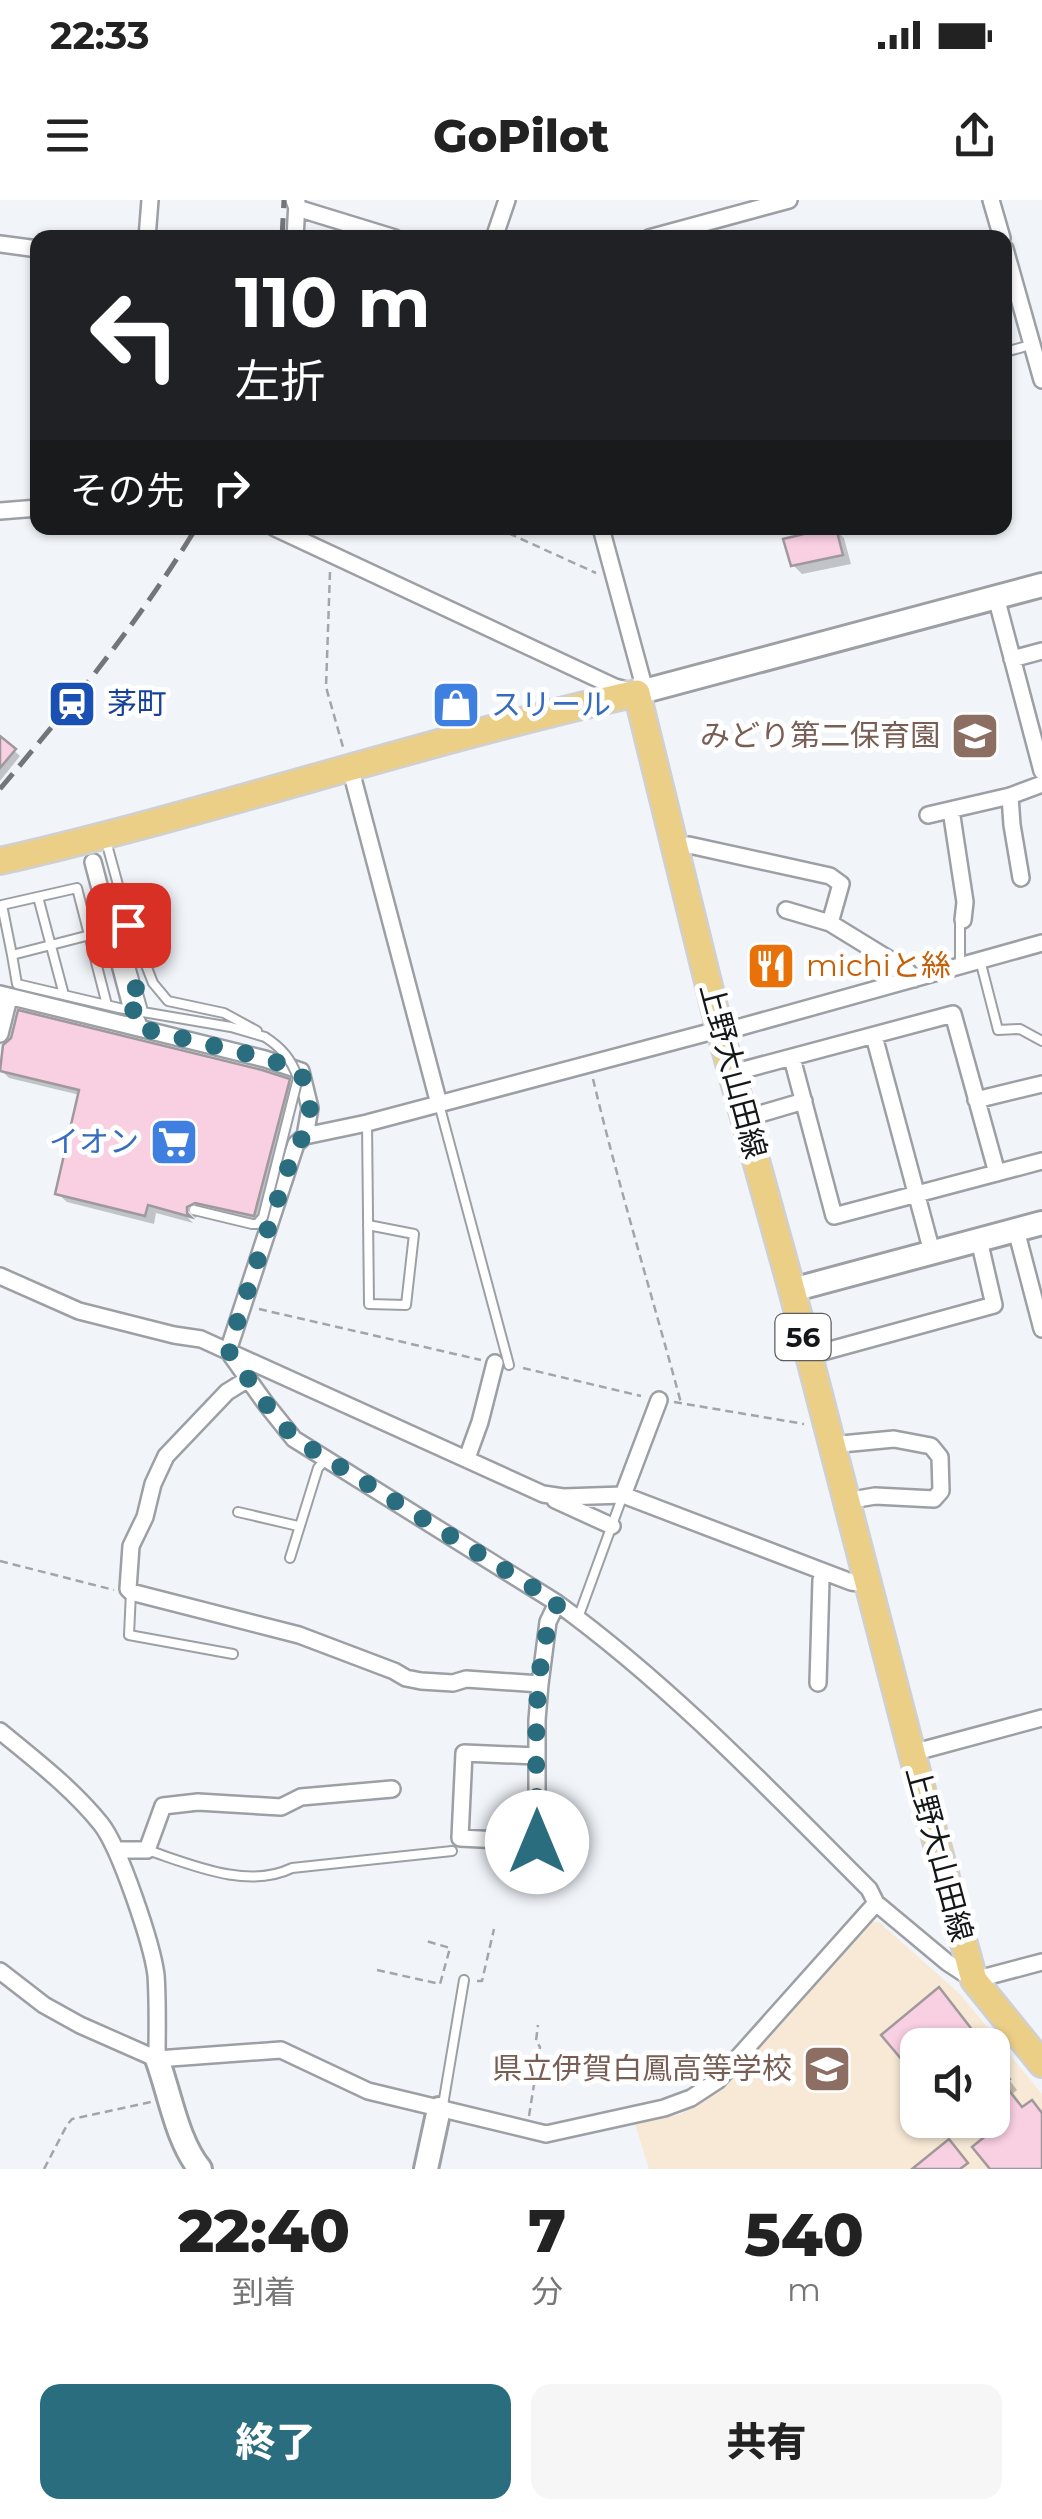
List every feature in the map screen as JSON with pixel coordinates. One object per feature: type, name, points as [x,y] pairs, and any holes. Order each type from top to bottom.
[{"type":"main road","points":[[0,862],[637,693]]},
{"type":"main road","name":"上野大山田線","points":[[637,693],[720,1031],[974,1980],[1042,2064]]},
{"type":"street","points":[[148,230],[150,200]]},
{"type":"street","points":[[497,230],[507,200]]},
{"type":"street","points":[[678,230],[789,200]]},
{"type":"street","points":[[991,200],[1000,230]]},
{"type":"street","points":[[295,230],[296,203],[372,230]]},
{"type":"street","points":[[0,244],[30,248]]},
{"type":"street","points":[[1012,270],[1038,346],[1042,380]]},
{"type":"street","points":[[0,511],[30,509]]},
{"type":"street","points":[[291,535],[615,687],[637,693],[1042,584]]},
{"type":"street","points":[[603,535],[642,679],[637,693]]},
{"type":"street","points":[[996,597],[1042,771]]},
{"type":"street","points":[[1012,659],[1042,650]]},
{"type":"street","points":[[350,767],[439,1104]]},
{"type":"street","points":[[928,816],[1042,784]]},
{"type":"street","points":[[1010,796],[1021,878]]},
{"type":"street","points":[[951,810],[965,902],[963,920]]},
{"type":"street","points":[[676,850],[689,845],[830,876],[841,884],[830,923]]},
{"type":"street","points":[[93,862],[105,932],[140,1028]]},
{"type":"street","points":[[786,910],[830,923],[915,979]]},
{"type":"street","points":[[228,1350],[296,1144],[305,1136],[720,1031],[1042,943]]},
{"type":"street","points":[[0,994],[265,1058],[301,1071],[310,1108],[305,1136]]},
{"type":"street","points":[[0,1004],[7,1006],[3,1031]]},
{"type":"street","points":[[732,1073],[954,1014],[996,1173]]},
{"type":"street","points":[[874,1036],[932,1252]]},
{"type":"street","points":[[792,1058],[834,1216],[1042,1161]]},
{"type":"street","points":[[976,1100],[1042,1084]]},
{"type":"street","points":[[746,1118],[804,1101]]},
{"type":"street","points":[[792,1290],[1042,1223]]},
{"type":"street","points":[[1016,1230],[1042,1329]]},
{"type":"street","points":[[808,1356],[994,1305],[978,1240]]},
{"type":"street","points":[[0,1276],[79,1311],[201,1339],[228,1350],[612,1526]]},
{"type":"street","points":[[228,1350],[294,1438],[578,1618],[744,1764],[869,1889],[876,1903],[948,1963],[974,1980],[1042,1962]]},
{"type":"street","points":[[467,1458],[502,1364]]},
{"type":"street","points":[[248,1380],[227,1392],[166,1456],[131,1546],[128,1589],[299,1635],[406,1678],[540,1684]]},
{"type":"street","points":[[624,1494],[659,1400]]},
{"type":"street","points":[[829,1434],[932,1446],[940,1457],[942,1491],[934,1500],[875,1496],[846,1501]]},
{"type":"street","points":[[543,1494],[624,1494],[851,1582],[868,1584]]},
{"type":"street","points":[[818,1683],[821,1580],[826,1572]]},
{"type":"street","points":[[538,1756],[464,1753],[460,1838],[537,1842],[540,1684],[548,1622],[558,1603]]},
{"type":"street","points":[[912,1754],[1042,1718]]},
{"type":"street","points":[[0,1730],[70,1790],[104,1827],[116,1850],[156,1972],[158,2059],[191,2158],[200,2169]]},
{"type":"street","points":[[116,1850],[147,1850],[163,1806],[198,1802],[282,1807],[301,1798],[392,1789]]},
{"type":"street","points":[[0,1971],[44,2005],[158,2059],[281,2050],[368,2090],[546,2134],[664,2108],[691,2098],[717,2081],[876,1903]]},
{"type":"street","points":[[426,2169],[441,2109]]},
{"type":"lane","points":[[1012,350],[1038,346]]},
{"type":"lane","points":[[106,836],[128,925],[131,1010]]},
{"type":"lane","points":[[106,1005],[77,888],[2,905],[17,984],[106,1005],[231,1027],[265,1037]]},
{"type":"lane","points":[[38,897],[64,995]]},
{"type":"lane","points":[[960,966],[963,920]]},
{"type":"lane","points":[[12,955],[128,925]]},
{"type":"lane","points":[[130,943],[168,1001],[224,1012],[280,1047],[298,1078],[263,1217],[257,1224],[247,1224],[194,1210]]},
{"type":"lane","points":[[980,960],[998,1030],[1020,1028],[1042,1041]]},
{"type":"lane","points":[[439,1104],[502,1364]]},
{"type":"lane","points":[[367,1123],[368,1225],[369,1304],[406,1305],[414,1234],[368,1225]]},
{"type":"lane","points":[[290,1558],[318,1468],[326,1459]]},
{"type":"lane","points":[[578,1618],[624,1494]]},
{"type":"lane","points":[[238,1512],[298,1526]]},
{"type":"lane","points":[[131,1592],[130,1635],[233,1654]]},
{"type":"lane","points":[[147,1850],[207,1870],[252,1876],[452,1851]]},
{"type":"lane","points":[[441,2109],[464,1980]]},
{"type":"path","points":[[512,535],[616,582]]},
{"type":"path","points":[[330,552],[326,687],[350,767]]},
{"type":"path","points":[[590,1063],[614,1169],[681,1404]]},
{"type":"path","points":[[243,1305],[659,1400],[811,1426],[829,1434]]},
{"type":"path","points":[[0,1561],[131,1592]]},
{"type":"path","points":[[464,1980],[482,1981],[494,1928]]},
{"type":"path","points":[[377,1970],[440,1984],[450,1948],[426,1941]]},
{"type":"path","points":[[526,2129],[540,2047],[536,2041],[538,2025]]},
{"type":"path","points":[[44,2169],[72,2120],[171,2097]]},
{"type":"shaded area","name":"県立伊賀白鳳高等学校","points":[[870,1922],[879,1922],[960,1994],[988,2028],[900,2028],[900,2138],[1010,2138],[1010,2055],[1042,2094],[1042,2169],[649,2169],[635,2124],[681,2114],[708,2097],[773,2032]]},
{"type":"building","points":[[838,535],[843,555],[791,566],[783,539]]},
{"type":"building","points":[[0,736],[16,749],[0,768]]},
{"type":"building","name":"イオン","points":[[18,1010],[290,1079],[254,1216],[195,1203],[187,1207],[191,1217],[148,1205],[145,1216],[55,1194],[79,1090],[0,1071],[3,1045],[11,1038]]},
{"type":"building","points":[[939,1987],[971,2028],[900,2028],[900,2058],[881,2035]]},
{"type":"building","points":[[1010,2092],[1022,2107],[1032,2100],[1042,2113],[1042,2169],[990,2169],[972,2147],[983,2138],[1010,2138]]},
{"type":"building","points":[[949,2139],[968,2163],[960,2169],[912,2169]]},
{"type":"railway","points":[[282,230],[284,200]]},
{"type":"railway","points":[[0,789],[128,630],[192,535]]},
{"type":"place","name":"茅町","points":[[72,704]]},
{"type":"place","name":"スリール","points":[[456,705]]},
{"type":"place","name":"みどり第二保育園","points":[[975,736]]},
{"type":"place","name":"michiと絲","points":[[771,966]]},
{"type":"place","name":"イオン","points":[[174,1142]]},
{"type":"place","name":"県立伊賀白鳳高等学校","points":[[827,2069]]},
{"type":"route","points":[[128,925],[127,955],[142,1011],[132,1010],[140,1028],[265,1058],[301,1071],[310,1108],[305,1136],[296,1144],[228,1350],[294,1438],[558,1603],[548,1622],[540,1684],[537,1842]]}]
